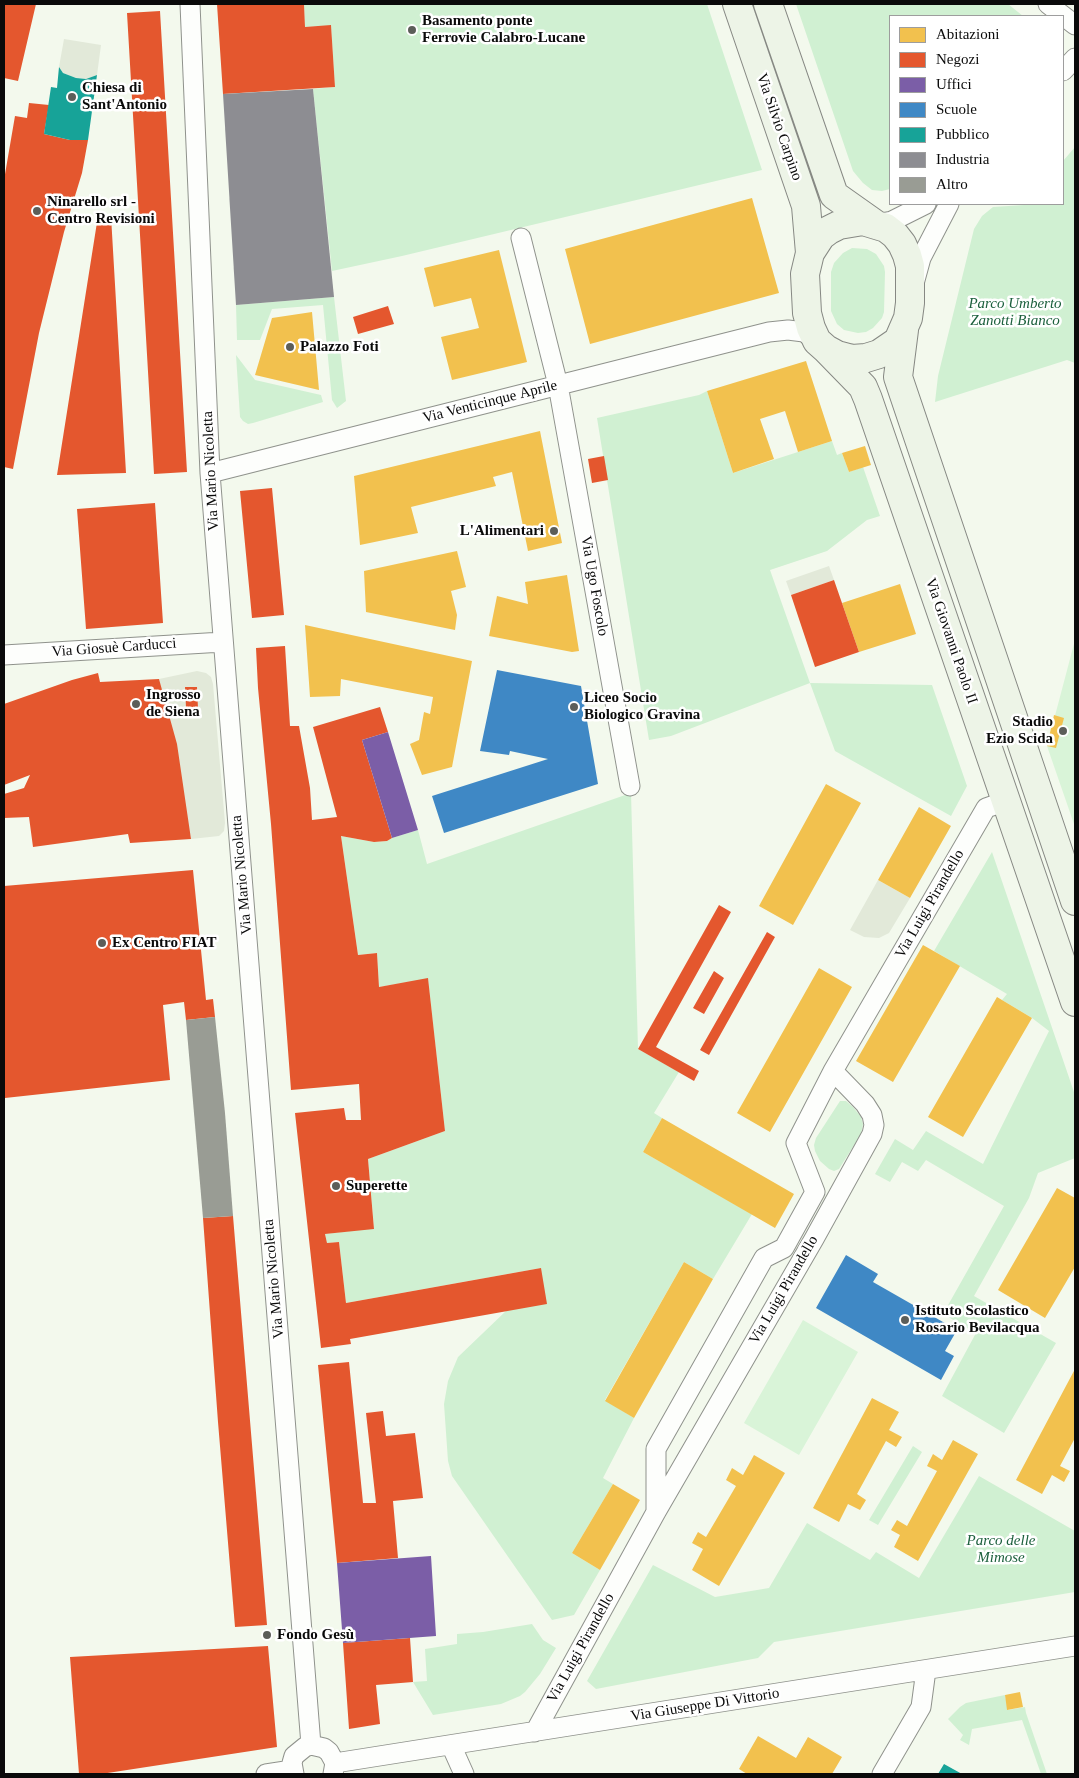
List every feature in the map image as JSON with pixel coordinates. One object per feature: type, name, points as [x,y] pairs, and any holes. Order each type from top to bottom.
[{"type":"street","name":"Via Mario Nicoletta","points":[[190,4],[210,473],[311,1745]]},
{"type":"street","name":"Via Silvio Carpino","points":[[737,4],[806,206],[808,264]]},
{"type":"street","name":"Via Silvio Carpino","points":[[768,4],[834,195],[875,224]]},
{"type":"street","points":[[1048,4],[1062,15]]},
{"type":"street","points":[[1064,16],[1075,25]]},
{"type":"street","points":[[1064,70],[1075,58]]},
{"type":"street","points":[[875,224],[892,221],[924,205]]},
{"type":"street","points":[[948,205],[921,258],[904,330],[898,378],[1075,901]]},
{"type":"street","points":[[769,332],[785,323],[795,310],[808,264],[821,236],[839,224],[863,221],[886,228],[895,235],[907,255],[910,278],[910,303]]},
{"type":"street","name":"Via Ugo Foscolo","points":[[521,238],[558,385],[630,786]]},
{"type":"street","points":[[808,264],[807,313],[811,328],[822,345]]},
{"type":"street","points":[[769,332],[788,330],[804,332],[837,355],[866,358],[879,354],[889,348],[898,340],[904,330]]},
{"type":"street","name":"Via Venticinque Aprile","points":[[210,473],[769,332]]},
{"type":"street","name":"Via Giovanni Paolo II","points":[[822,345],[863,387],[868,399],[1075,1002]]},
{"type":"street","name":"Via Giosuè Carducci","points":[[4,655],[224,642]]},
{"type":"street","name":"Via Luigi Pirandello","points":[[656,1512],[656,1449],[764,1258],[784,1248],[815,1192],[796,1143],[833,1071],[986,808],[1006,801]]},
{"type":"street","name":"Via Luigi Pirandello","points":[[535,1732],[656,1512],[814,1239],[872,1134],[874,1125],[872,1115],[865,1104],[833,1071]]},
{"type":"street","name":"Via Giuseppe Di Vittorio","points":[[334,1769],[452,1745],[1075,1646]]},
{"type":"street","points":[[882,1774],[921,1707],[926,1670]]},
{"type":"street","points":[[266,1774],[293,1772],[294,1756],[305,1747],[311,1745],[324,1748],[329,1752],[334,1769]]},
{"type":"street","points":[[452,1745],[464,1774]]},
{"type":"green space","points":[[304,4],[707,4],[762,170],[332,271],[313,89],[335,87],[331,26],[305,27]]},
{"type":"green space","points":[[796,4],[1008,4],[1022,15],[889,15],[889,189],[872,190],[853,171]]},
{"type":"green space","name":"Parco Umberto Zanotti Bianco","points":[[1075,147],[1075,363],[1067,360],[935,402],[938,376],[974,229],[982,216],[993,207],[1064,205],[1064,160]]},
{"type":"green space","points":[[852,248],[867,249],[876,254],[884,266],[885,272],[884,312],[882,318],[873,328],[866,332],[858,333],[844,330],[837,324],[831,311],[831,272],[834,263],[843,253]]},
{"type":"green space","points":[[334,297],[346,401],[337,408],[332,400],[323,305],[272,309],[260,340],[237,340],[236,305]]},
{"type":"green space","points":[[236,355],[255,380],[321,395],[323,402],[248,424],[240,417]]},
{"type":"green space","points":[[707,391],[733,473],[832,441],[837,455],[842,453],[849,472],[863,467],[880,516],[867,520],[827,551],[770,570],[810,683],[671,736],[649,740],[597,418],[699,395]]},
{"type":"green space","name":"Stadio Ezio Scida","points":[[1075,640],[1075,827],[1047,746]]},
{"type":"green space","points":[[810,683],[932,685],[967,786],[951,816],[835,751]]},
{"type":"green space","points":[[631,793],[638,1049],[679,1072],[654,1113],[662,1118],[643,1152],[752,1214],[713,1279],[684,1262],[605,1400],[634,1418],[603,1478],[613,1484],[572,1553],[600,1570],[574,1615],[552,1620],[452,1476],[448,1461],[444,1404],[448,1381],[458,1357],[507,1310],[541,1268],[346,1303],[339,1242],[327,1243],[325,1234],[374,1228],[368,1159],[445,1131],[428,979],[379,987],[377,953],[358,955],[341,836],[374,842],[387,841],[418,830],[427,864]]},
{"type":"green space","points":[[992,852],[1075,1095],[1075,1158],[1038,1173],[1029,1198],[974,1296],[1056,1343],[1004,1433],[942,1396],[976,1333],[943,1314],[1004,1206],[926,1160],[918,1171],[902,1162],[890,1182],[875,1174],[895,1139],[913,1150],[926,1131],[983,1164],[1049,1031],[1002,1000],[1007,994],[934,951]]},
{"type":"green space","points":[[840,1101],[846,1101],[853,1107],[861,1117],[863,1124],[861,1134],[839,1169],[834,1171],[820,1161],[814,1145],[816,1138]]},
{"type":"green space","points":[[803,1320],[858,1352],[799,1455],[744,1423]]},
{"type":"green space","points":[[913,1446],[922,1452],[878,1525],[869,1520]]},
{"type":"green space","name":"Parco delle Mimose","points":[[979,1476],[1075,1531],[1075,1592],[774,1642],[758,1658],[596,1689],[587,1681],[653,1565],[715,1597],[769,1588],[807,1523],[870,1560],[876,1552],[919,1578]]},
{"type":"green space","points":[[532,1624],[543,1640],[556,1648],[540,1674],[525,1692],[501,1704],[433,1715],[413,1682],[427,1681],[425,1649],[457,1644],[457,1634]]},
{"type":"green space","points":[[1005,1695],[1008,1710],[1025,1707],[1047,1774],[1041,1774],[1022,1720],[972,1729],[969,1745],[960,1740],[963,1735],[948,1719],[966,1703]]},
{"type":"shaded area","points":[[64,39],[101,45],[97,75],[86,79],[76,78],[63,73],[59,67]]},
{"type":"shaded area","points":[[829,566],[834,580],[791,595],[786,581]]},
{"type":"shaded area","points":[[197,671],[206,673],[211,677],[225,823],[224,831],[219,836],[191,839],[159,679]],"holes":[[[185,687],[197,687],[198,708],[186,708]]]},
{"type":"shaded area","points":[[878,880],[910,898],[889,933],[879,938],[864,937],[850,930]]},
{"type":"building: Abitazioni","points":[[752,198],[779,293],[590,344],[565,249]]},
{"type":"building: Abitazioni","points":[[499,250],[527,362],[452,380],[441,337],[479,328],[471,298],[434,307],[424,268]]},
{"type":"building: Abitazioni","name":"Palazzo Foti","points":[[312,312],[319,390],[255,375],[272,318]]},
{"type":"building: Abitazioni","points":[[806,361],[832,441],[798,452],[785,411],[760,419],[774,459],[733,473],[707,391]]},
{"type":"building: Abitazioni","points":[[540,431],[562,543],[528,551],[512,472],[493,477],[496,486],[411,507],[418,533],[360,545],[354,476]]},
{"type":"building: Abitazioni","points":[[865,446],[871,465],[849,472],[842,453]]},
{"type":"building: Abitazioni","points":[[457,551],[466,587],[451,591],[457,615],[455,630],[366,612],[364,571]]},
{"type":"building: Abitazioni","points":[[567,575],[579,651],[572,652],[489,636],[497,596],[528,604],[525,582]]},
{"type":"building: Abitazioni","points":[[900,584],[916,634],[859,652],[842,603]]},
{"type":"building: Abitazioni","points":[[305,625],[472,661],[452,767],[422,775],[410,744],[419,740],[424,712],[430,714],[433,697],[341,679],[340,696],[310,697]]},
{"type":"building: Abitazioni","points":[[1054,715],[1064,718],[1056,748],[1047,746]]},
{"type":"building: Abitazioni","points":[[826,784],[861,803],[793,925],[759,906]]},
{"type":"building: Abitazioni","points":[[919,807],[951,826],[910,898],[878,880]]},
{"type":"building: Abitazioni","points":[[923,945],[960,966],[893,1082],[856,1061]]},
{"type":"building: Abitazioni","points":[[819,968],[852,987],[770,1132],[737,1113]]},
{"type":"building: Abitazioni","points":[[997,997],[1032,1018],[963,1137],[928,1117]]},
{"type":"building: Abitazioni","points":[[662,1118],[794,1194],[775,1228],[643,1152]]},
{"type":"building: Abitazioni","points":[[1057,1188],[1075,1198],[1075,1267],[1045,1318],[998,1290]]},
{"type":"building: Abitazioni","points":[[684,1262],[713,1279],[634,1418],[605,1401]]},
{"type":"building: Abitazioni","points":[[1075,1369],[1075,1438],[1060,1466],[1070,1471],[1064,1482],[1052,1475],[1042,1494],[1016,1480]]},
{"type":"building: Abitazioni","points":[[872,1398],[899,1412],[889,1430],[902,1437],[896,1447],[886,1441],[857,1494],[866,1500],[860,1510],[848,1504],[839,1522],[813,1508]]},
{"type":"building: Abitazioni","points":[[953,1440],[978,1454],[918,1561],[894,1547],[900,1535],[891,1530],[897,1520],[907,1526],[937,1471],[927,1466],[933,1454],[942,1460]]},
{"type":"building: Abitazioni","points":[[754,1455],[785,1473],[719,1586],[692,1570],[703,1549],[692,1543],[698,1532],[706,1537],[736,1486],[726,1480],[732,1468],[743,1475]]},
{"type":"building: Abitazioni","points":[[613,1484],[640,1500],[600,1570],[572,1553]]},
{"type":"building: Abitazioni","points":[[1020,1692],[1023,1707],[1007,1710],[1005,1695]]},
{"type":"building: Abitazioni","points":[[758,1736],[796,1758],[808,1737],[842,1757],[832,1774],[747,1774],[739,1769]]},
{"type":"building: Negozi","points":[[4,4],[36,4],[18,81],[4,78]]},
{"type":"building: Negozi","points":[[217,4],[304,4],[305,27],[331,25],[335,87],[223,94]]},
{"type":"building: Negozi","points":[[160,11],[187,472],[154,474],[127,13]]},
{"type":"building: Negozi","points":[[29,103],[49,105],[44,134],[70,140],[88,140],[82,173],[64,232],[39,333],[13,469],[4,467],[4,180],[15,116],[27,118]]},
{"type":"building: Negozi","points":[[98,216],[111,216],[126,473],[57,475]]},
{"type":"building: Negozi","points":[[388,306],[394,324],[358,334],[353,317]]},
{"type":"building: Negozi","points":[[604,456],[608,480],[592,483],[588,459]]},
{"type":"building: Negozi","points":[[272,488],[284,615],[252,618],[240,491]]},
{"type":"building: Negozi","points":[[155,503],[163,623],[86,629],[77,509]]},
{"type":"building: Negozi","points":[[834,580],[859,652],[815,667],[791,595]]},
{"type":"building: Negozi","points":[[285,646],[290,726],[299,726],[310,788],[312,820],[337,817],[313,727],[380,707],[388,732],[362,740],[392,838],[387,841],[374,842],[341,836],[358,955],[377,953],[379,987],[428,978],[445,1131],[368,1159],[374,1229],[325,1234],[327,1243],[339,1242],[346,1303],[541,1268],[547,1304],[350,1339],[351,1344],[321,1348],[295,1113],[344,1108],[346,1120],[361,1120],[359,1084],[291,1090],[256,648]]},
{"type":"building: Negozi","points":[[98,673],[100,682],[159,679],[177,744],[191,839],[130,843],[128,834],[33,847],[29,817],[4,818],[4,794],[24,788],[30,775],[4,785],[4,704]]},
{"type":"building: Negozi","points":[[185,687],[197,687],[198,708],[186,708]]},
{"type":"building: Negozi","name":"Ex Centro FIAT","points":[[193,870],[206,1000],[213,999],[215,1017],[186,1020],[184,1002],[163,1005],[170,1080],[5,1098],[4,886]]},
{"type":"building: Negozi","points":[[719,905],[731,912],[656,1047],[699,1071],[694,1081],[638,1049]]},
{"type":"building: Negozi","points":[[767,932],[775,937],[709,1055],[700,1050]]},
{"type":"building: Negozi","points":[[714,971],[724,978],[704,1014],[693,1008]]},
{"type":"building: Negozi","points":[[233,1216],[267,1625],[235,1627],[203,1218]]},
{"type":"building: Negozi","points":[[349,1362],[363,1503],[376,1503],[366,1413],[383,1411],[386,1436],[415,1433],[423,1498],[393,1501],[398,1558],[337,1563],[318,1365]]},
{"type":"building: Negozi","points":[[410,1638],[413,1682],[376,1685],[380,1724],[349,1729],[343,1643]]},
{"type":"building: Negozi","points":[[268,1646],[277,1747],[101,1774],[79,1774],[70,1657]]},
{"type":"building: Uffici","points":[[388,732],[418,830],[392,838],[362,740]]},
{"type":"building: Uffici","points":[[431,1556],[436,1636],[343,1643],[337,1563]]},
{"type":"building: Scuole","points":[[497,670],[581,686],[598,784],[444,833],[432,796],[548,759],[510,751],[509,755],[480,751]]},
{"type":"building: Scuole","points":[[846,1255],[878,1274],[873,1282],[957,1330],[945,1351],[954,1356],[941,1380],[816,1308]]},
{"type":"building: Pubblico","name":"Chiesa di Sant'Antonio","points":[[59,67],[63,73],[76,78],[86,79],[97,75],[88,140],[70,140],[44,134],[51,87],[57,88]]},
{"type":"building: Pubblico","points":[[944,1764],[962,1774],[938,1774]]},
{"type":"building: Industria","points":[[313,89],[334,297],[236,305],[223,94]]},
{"type":"building: Altro","points":[[215,1017],[233,1216],[203,1218],[186,1020]]},
{"type":"place","name":"Basamento ponte Ferrovie Calabro-Lucane","points":[[412,30]]},
{"type":"place","name":"Chiesa di Sant'Antonio","points":[[72,97]]},
{"type":"place","name":"Ninarello srl - Centro Revisioni","points":[[37,211]]},
{"type":"place","name":"Palazzo Foti","points":[[290,347]]},
{"type":"place","name":"L'Alimentari","points":[[554,531]]},
{"type":"place","name":"Ingrosso de Siena","points":[[136,704]]},
{"type":"place","name":"Liceo Socio Biologico Gravina","points":[[574,707]]},
{"type":"place","name":"Stadio Ezio Scida","points":[[1063,731]]},
{"type":"place","name":"Ex Centro FIAT","points":[[102,943]]},
{"type":"place","name":"Superette","points":[[336,1186]]},
{"type":"place","name":"Istituto Scolastico Rosario Bevilacqua","points":[[905,1320]]},
{"type":"place","name":"Fondo Gesù","points":[[267,1635]]}]
